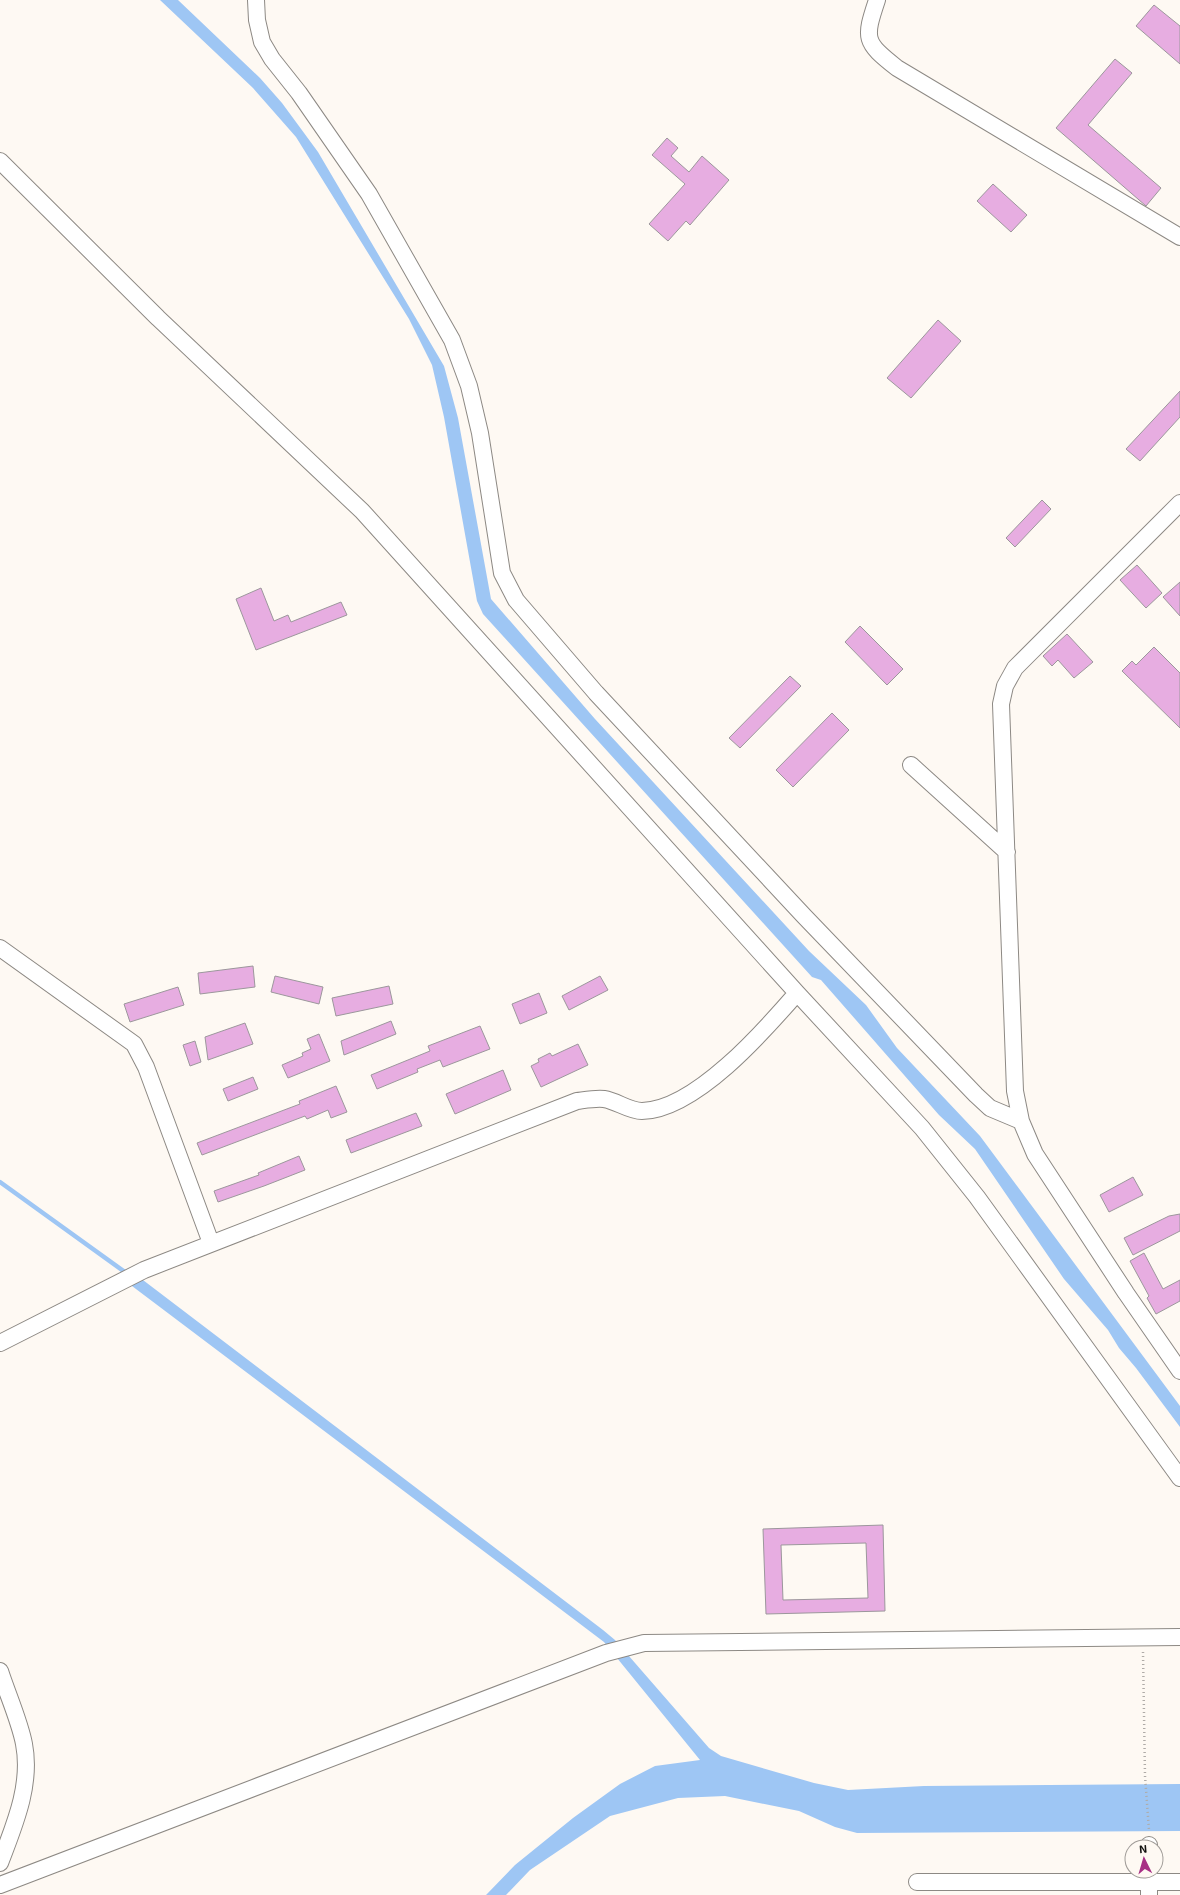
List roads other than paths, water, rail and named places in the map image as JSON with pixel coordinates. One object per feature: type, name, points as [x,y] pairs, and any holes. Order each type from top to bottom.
[{"type":"street","points":[[256,0],[262,42],[272,59],[299,93],[369,194],[452,340],[469,386],[480,433],[502,574],[516,600],[596,693],[804,916],[976,1095],[990,1108],[1021,1121]]},
{"type":"street","points":[[877,0],[869,22],[868,37],[875,51],[897,68],[1180,237]]},
{"type":"street","points":[[0,161],[158,318],[362,511],[797,993],[922,1128],[977,1197],[1180,1478]]},
{"type":"street","points":[[1180,503],[1015,668],[1005,686],[1001,704],[1001,733],[1007,852],[1015,1091],[1021,1121],[1035,1154],[1126,1293],[1180,1370]]},
{"type":"street","points":[[911,765],[1007,852]]},
{"type":"street","points":[[0,948],[134,1044],[146,1067],[211,1243]]},
{"type":"street","points":[[0,1343],[144,1270],[577,1101],[604,1099],[641,1111],[665,1107],[690,1094],[732,1062],[779,1014],[797,993]]},
{"type":"street","points":[[0,1885],[606,1653],[644,1643],[1180,1637]]},
{"type":"street","points":[[0,1671],[24,1744],[25,1774],[20,1809],[0,1863]]},
{"type":"street","points":[[917,1882],[1180,1882]]},
{"type":"water","points":[[160,0],[178,0],[260,78],[282,103],[318,152],[444,366],[458,418],[491,599],[595,719],[809,951],[866,1005],[897,1048],[980,1136],[1180,1406],[1180,1427],[1136,1368],[1119,1348],[1108,1330],[1064,1279],[975,1149],[939,1115],[821,980],[812,977],[483,614],[477,601],[444,417],[432,365],[409,319],[296,137],[253,88]]},
{"type":"water","points":[[139,1277],[603,1630],[615,1640],[709,1748],[721,1756],[814,1783],[848,1790],[924,1786],[1180,1784],[1180,1831],[857,1833],[835,1827],[799,1811],[725,1796],[678,1798],[610,1816],[530,1870],[506,1895],[486,1895],[515,1865],[573,1818],[620,1784],[655,1766],[700,1760],[604,1642],[132,1286],[129,1279]]},
{"type":"waterway","points":[[0,1182],[129,1275]]}]
